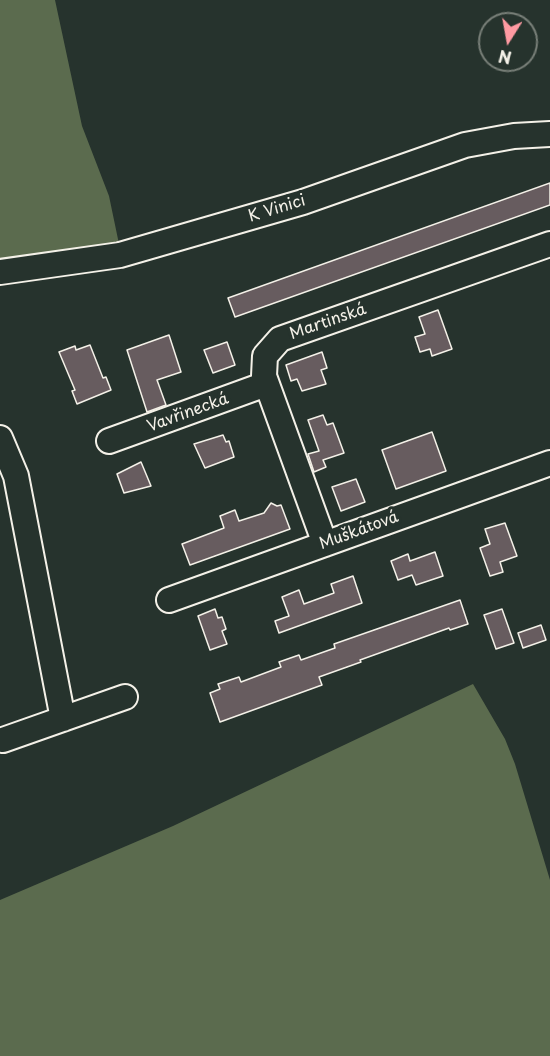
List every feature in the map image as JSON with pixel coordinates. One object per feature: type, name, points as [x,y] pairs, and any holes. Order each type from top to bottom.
[{"type":"street","name":"K Vinici","points":[[0,272],[120,255],[303,202],[465,145],[514,136],[550,134]]},
{"type":"street","name":"Martinská","points":[[325,544],[266,384],[265,356],[280,339],[550,244]]},
{"type":"street","name":"Vavřinecká","points":[[109,441],[266,384]]},
{"type":"street","points":[[0,438],[16,476],[63,719]]},
{"type":"street","name":"Muškátová","points":[[169,600],[550,463]]},
{"type":"street","points":[[3,740],[125,697]]},
{"type":"green space","points":[[0,0],[55,0],[82,126],[109,196],[119,244],[0,262]]},
{"type":"green space","points":[[473,684],[505,739],[515,764],[550,880],[550,1056],[0,1056],[0,900],[173,826]]},
{"type":"building","points":[[550,183],[550,205],[235,317],[228,298]]},
{"type":"building","points":[[438,310],[452,349],[432,356],[430,349],[420,352],[415,337],[425,334],[419,317]]},
{"type":"building","points":[[169,335],[181,372],[157,380],[166,405],[147,412],[127,350]]},
{"type":"building","points":[[227,342],[235,365],[213,373],[204,350]]},
{"type":"building","points":[[90,345],[103,378],[106,377],[111,390],[77,404],[72,391],[75,390],[59,352],[75,346],[76,350]]},
{"type":"building","points":[[322,352],[327,368],[321,370],[326,384],[302,391],[297,379],[291,381],[286,365]]},
{"type":"building","points":[[323,415],[327,425],[333,423],[344,453],[323,460],[326,467],[314,472],[308,454],[319,451],[308,420]]},
{"type":"building","points":[[432,432],[446,471],[396,489],[382,450]]},
{"type":"building","points":[[223,435],[226,442],[229,441],[234,457],[205,468],[194,444]]},
{"type":"building","points":[[141,462],[151,486],[124,493],[117,474]]},
{"type":"building","points":[[356,479],[365,502],[341,511],[332,487]]},
{"type":"building","points":[[271,503],[281,505],[290,529],[190,565],[182,544],[224,528],[220,516],[235,510],[239,521],[264,513]]},
{"type":"building","points":[[505,523],[517,556],[500,562],[503,572],[490,576],[480,548],[490,544],[485,529]]},
{"type":"building","points":[[435,552],[443,576],[416,585],[412,575],[398,580],[391,561],[408,554],[410,561]]},
{"type":"building","points":[[353,576],[362,603],[279,633],[275,621],[289,616],[282,597],[299,590],[304,604],[334,593],[331,584]]},
{"type":"building","points":[[460,600],[468,624],[450,630],[449,628],[360,660],[361,662],[319,677],[322,685],[220,722],[210,693],[220,689],[218,684],[239,677],[241,682],[281,667],[279,662],[299,655],[301,660],[335,648],[334,644]]},
{"type":"building","points":[[215,609],[218,618],[222,617],[226,629],[222,631],[227,644],[210,650],[198,616]]},
{"type":"building","points":[[502,609],[514,643],[496,649],[484,615]]},
{"type":"building","points":[[541,625],[546,640],[523,648],[518,633]]}]
